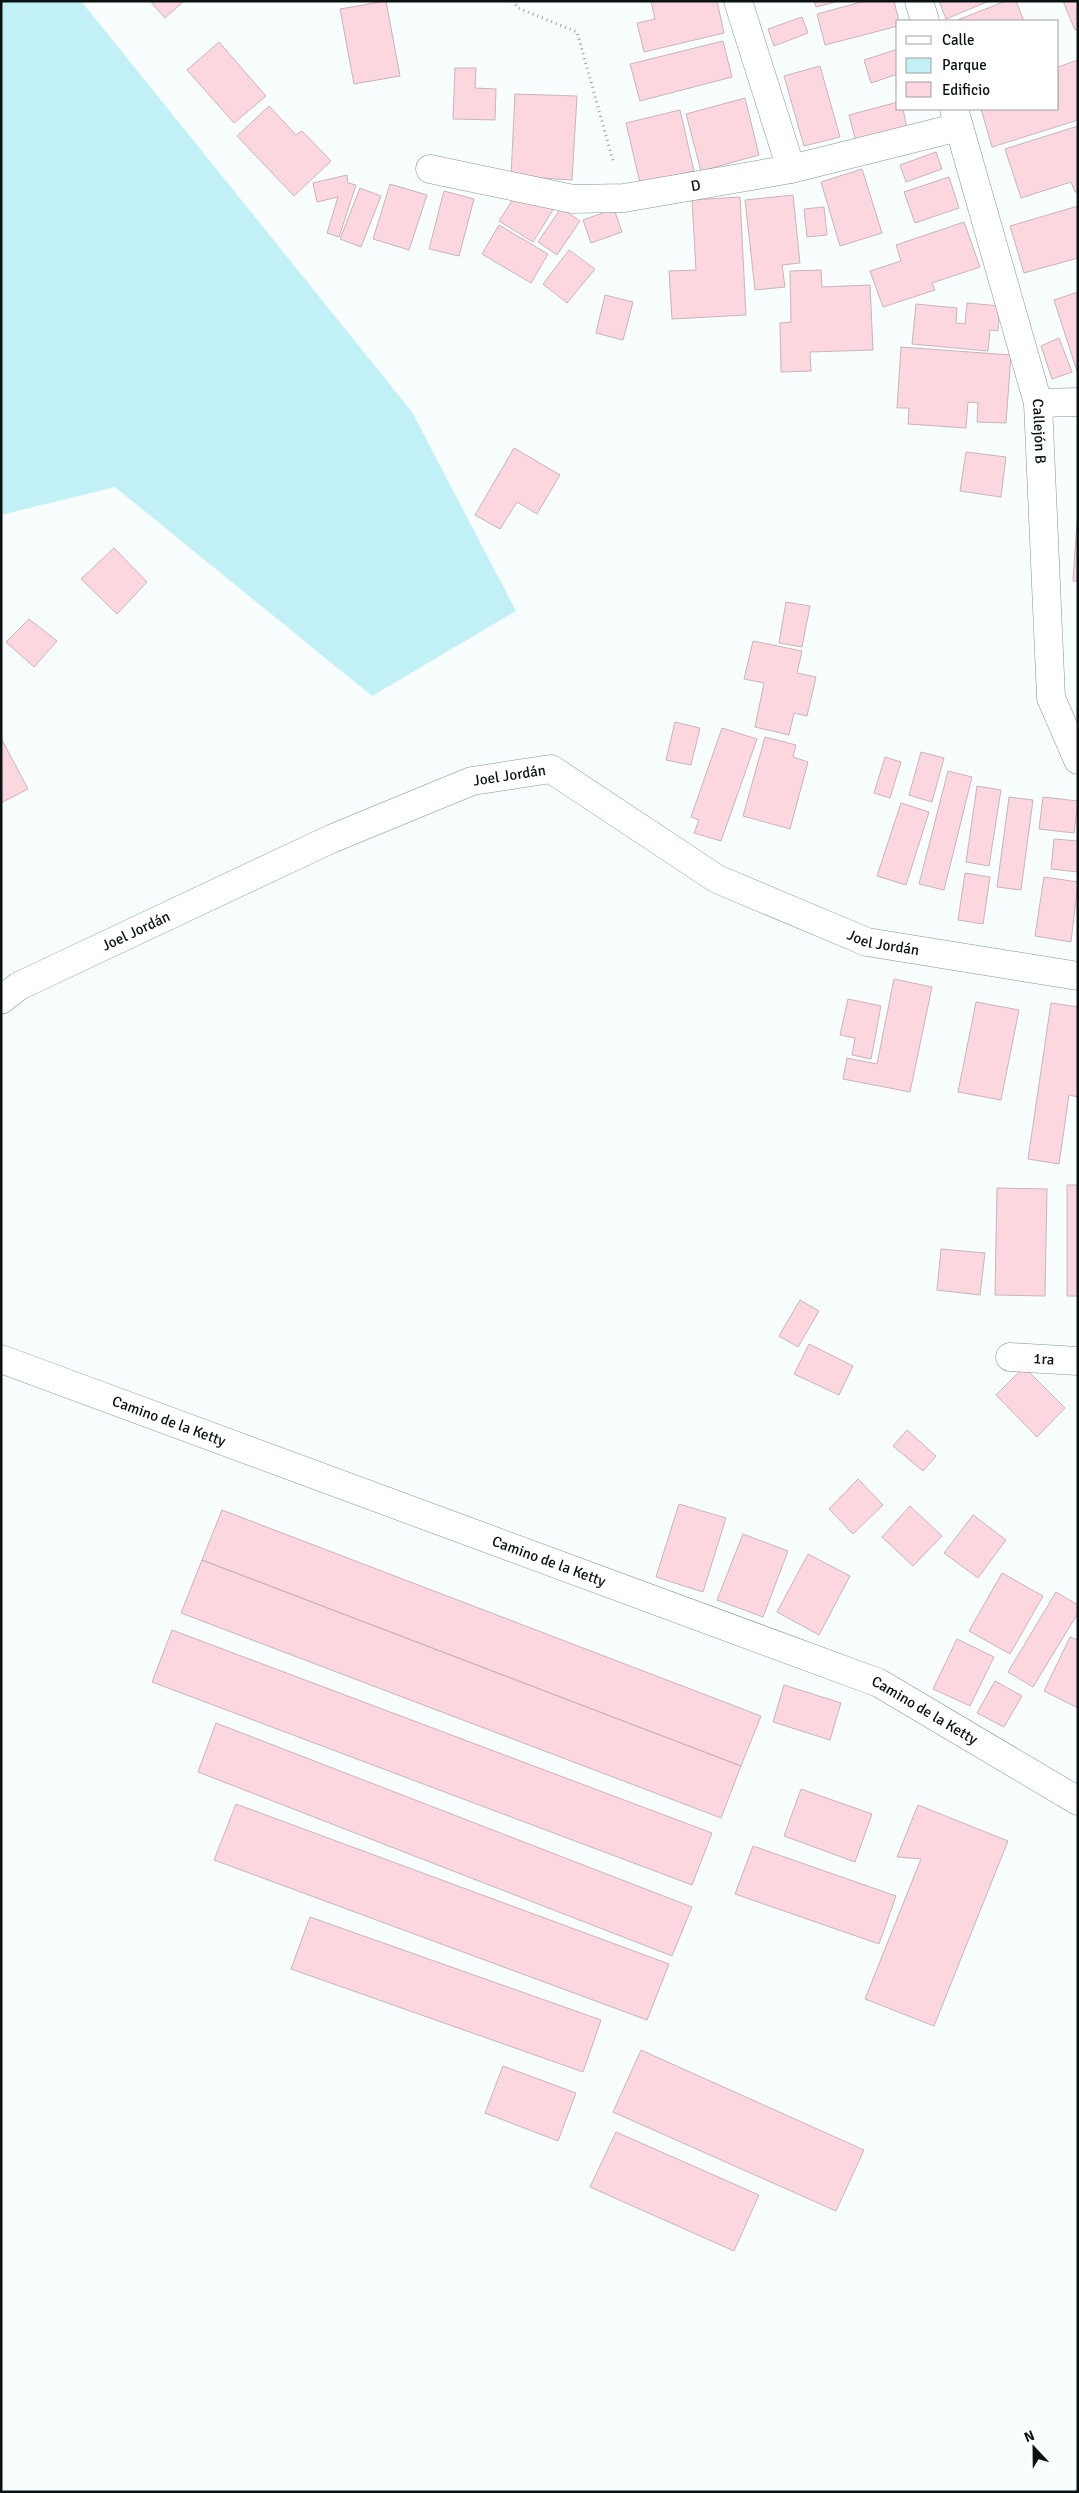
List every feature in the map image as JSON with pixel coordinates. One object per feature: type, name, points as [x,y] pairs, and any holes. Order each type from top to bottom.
[{"type":"street","points":[[738,1],[791,169]]},
{"type":"street","points":[[918,1],[925,20]]},
{"type":"street","name":"D","points":[[430,169],[573,199],[624,198],[791,169],[956,118]]},
{"type":"street","name":"Callejón B","points":[[956,118],[1038,403],[1051,698],[1078,760]]},
{"type":"street","points":[[1038,403],[1078,402]]},
{"type":"street","name":"Joel Jordán","points":[[1,1000],[19,986],[331,839],[472,781],[552,769],[718,879],[866,942],[1078,976]]},
{"type":"street","name":"1ra","points":[[1010,1357],[1078,1360]]},
{"type":"street","name":"Camino de la Ketty","points":[[1,1359],[879,1683],[1078,1801]]},
{"type":"path","points":[[512,1],[518,8],[577,32],[624,198]]},
{"type":"green space","points":[[1,1],[81,1],[412,412],[516,611],[372,696],[115,487],[1,515]]},
{"type":"building","points":[[150,1],[184,1],[165,18]]},
{"type":"building","points":[[386,1],[400,76],[354,84],[340,9]]},
{"type":"building","points":[[651,1],[717,1],[724,33],[644,52],[637,23],[655,19]]},
{"type":"building","points":[[814,1],[839,1],[816,7]]},
{"type":"building","points":[[865,1],[894,1],[899,20],[896,20],[896,27],[825,45],[817,14]]},
{"type":"building","points":[[939,1],[989,1],[946,19]]},
{"type":"building","points":[[1006,1],[1016,1],[1024,20],[958,20]]},
{"type":"building","points":[[1063,1],[1078,1],[1078,29],[1075,30]]},
{"type":"building","points":[[802,17],[808,33],[774,46],[768,29]]},
{"type":"building","points":[[723,41],[732,77],[640,101],[630,64]]},
{"type":"building","points":[[219,42],[266,96],[234,123],[187,70]]},
{"type":"building","points":[[896,50],[896,75],[871,83],[864,60]]},
{"type":"building","points":[[1078,60],[1078,120],[992,147],[981,110],[1059,110],[1059,67]]},
{"type":"building","points":[[820,66],[840,137],[804,146],[784,76]]},
{"type":"building","points":[[455,68],[476,68],[475,88],[496,89],[495,120],[453,119]]},
{"type":"building","points":[[515,94],[577,96],[572,180],[511,176]]},
{"type":"building","points":[[745,98],[759,155],[701,171],[686,114]]},
{"type":"building","points":[[896,103],[896,110],[903,110],[907,129],[856,142],[849,115]]},
{"type":"building","points":[[269,106],[296,135],[302,131],[331,161],[294,196],[237,136]]},
{"type":"building","points":[[680,110],[694,171],[640,183],[626,123]]},
{"type":"building","points":[[1078,126],[1078,192],[1075,192],[1071,182],[1021,198],[1005,149]]},
{"type":"building","points":[[936,152],[942,169],[906,182],[900,165]]},
{"type":"building","points":[[862,169],[882,233],[840,246],[821,182]]},
{"type":"building","points":[[347,175],[348,183],[356,185],[339,237],[327,233],[338,197],[317,202],[313,183]]},
{"type":"building","points":[[949,177],[959,208],[915,223],[904,192]]},
{"type":"building","points":[[390,184],[427,195],[409,250],[373,239]]},
{"type":"building","points":[[360,188],[381,196],[361,247],[340,239]]},
{"type":"building","points":[[519,190],[553,210],[533,242],[499,221]]},
{"type":"building","points":[[444,191],[474,199],[459,256],[429,249]]},
{"type":"building","points":[[793,195],[800,263],[782,265],[785,287],[755,290],[745,200]]},
{"type":"building","points":[[740,197],[746,315],[672,319],[669,271],[696,270],[692,200]]},
{"type":"building","points":[[1078,206],[1078,258],[1024,273],[1010,226]]},
{"type":"building","points":[[824,207],[827,235],[807,237],[804,209]]},
{"type":"building","points":[[561,208],[580,221],[557,255],[538,242]]},
{"type":"building","points":[[614,209],[622,232],[591,243],[583,220]]},
{"type":"building","points":[[964,222],[980,267],[932,283],[935,290],[883,307],[870,271],[901,261],[896,245]]},
{"type":"building","points":[[499,225],[548,254],[531,283],[482,254]]},
{"type":"building","points":[[569,250],[595,269],[567,303],[543,284]]},
{"type":"building","points":[[821,270],[822,287],[870,285],[873,350],[810,352],[811,371],[781,372],[780,323],[791,322],[790,271]]},
{"type":"building","points":[[1078,292],[1078,370],[1077,371],[1054,300]]},
{"type":"building","points":[[605,295],[633,302],[623,340],[596,333]]},
{"type":"building","points":[[967,303],[1000,306],[998,331],[990,330],[988,351],[912,344],[916,304],[957,308],[956,323],[965,324]]},
{"type":"building","points":[[1059,338],[1072,372],[1052,379],[1041,346]]},
{"type":"building","points":[[901,347],[1011,355],[1006,423],[977,422],[978,403],[968,402],[966,428],[908,424],[909,408],[897,408]]},
{"type":"building","points":[[514,448],[560,475],[537,514],[517,502],[500,529],[475,515]]},
{"type":"building","points":[[966,452],[1006,457],[1001,497],[960,491]]},
{"type":"building","points":[[1077,522],[1078,581],[1073,581]]},
{"type":"building","points":[[114,548],[147,582],[117,614],[81,579]]},
{"type":"building","points":[[786,602],[810,606],[802,647],[779,643]]},
{"type":"building","points":[[29,619],[57,641],[34,667],[6,642]]},
{"type":"building","points":[[753,641],[802,651],[797,673],[816,677],[807,716],[794,713],[789,735],[755,727],[764,683],[744,679]]},
{"type":"building","points":[[675,722],[700,728],[691,765],[666,760]]},
{"type":"building","points":[[722,728],[757,739],[721,841],[694,833],[699,820],[691,817]]},
{"type":"building","points":[[765,737],[796,745],[793,757],[808,762],[790,829],[743,816]]},
{"type":"building","points":[[1,738],[28,789],[1,803]]},
{"type":"building","points":[[921,752],[944,758],[932,802],[909,795]]},
{"type":"building","points":[[885,757],[901,762],[890,798],[874,793]]},
{"type":"building","points":[[948,771],[972,777],[944,890],[919,884]]},
{"type":"building","points":[[977,786],[1001,790],[989,866],[966,862]]},
{"type":"building","points":[[1009,797],[1033,800],[1021,890],[997,887]]},
{"type":"building","points":[[1043,797],[1078,801],[1074,833],[1039,829]]},
{"type":"building","points":[[901,803],[929,812],[906,885],[877,876]]},
{"type":"building","points":[[1054,839],[1078,841],[1078,872],[1051,869]]},
{"type":"building","points":[[965,873],[990,877],[983,924],[958,920]]},
{"type":"building","points":[[1044,877],[1078,882],[1071,942],[1035,936]]},
{"type":"building","points":[[894,979],[932,987],[910,1092],[843,1079],[847,1058],[877,1064]]},
{"type":"building","points":[[848,999],[881,1006],[871,1059],[852,1055],[855,1038],[840,1035]]},
{"type":"building","points":[[976,1002],[1019,1010],[1001,1100],[958,1092]]},
{"type":"building","points":[[1051,1003],[1078,1007],[1078,1097],[1069,1095],[1059,1164],[1028,1159]]},
{"type":"building","points":[[1067,1185],[1078,1185],[1078,1296],[1067,1296]]},
{"type":"building","points":[[997,1188],[1047,1189],[1045,1296],[995,1295]]},
{"type":"building","points":[[941,1249],[985,1253],[980,1295],[937,1290]]},
{"type":"building","points":[[800,1300],[819,1311],[798,1347],[779,1336]]},
{"type":"building","points":[[809,1344],[853,1366],[839,1395],[794,1374]]},
{"type":"building","points":[[1024,1367],[1065,1408],[1037,1437],[996,1395]]},
{"type":"building","points":[[907,1430],[936,1456],[923,1471],[893,1446]]},
{"type":"building","points":[[858,1479],[883,1505],[853,1534],[829,1509]]},
{"type":"building","points":[[679,1504],[726,1518],[703,1592],[656,1577]]},
{"type":"building","points":[[910,1506],[942,1536],[913,1566],[882,1537]]},
{"type":"building","points":[[222,1510],[761,1716],[741,1766],[202,1560]]},
{"type":"building","points":[[973,1515],[1006,1540],[978,1578],[944,1553]]},
{"type":"building","points":[[743,1534],[788,1551],[763,1617],[717,1600]]},
{"type":"building","points":[[808,1554],[850,1576],[819,1635],[777,1612]]},
{"type":"building","points":[[202,1560],[741,1766],[721,1818],[181,1613]]},
{"type":"building","points":[[1002,1573],[1043,1596],[1010,1654],[969,1631]]},
{"type":"building","points":[[1056,1592],[1078,1605],[1078,1613],[1033,1687],[1008,1672]]},
{"type":"building","points":[[172,1630],[712,1833],[692,1885],[152,1682]]},
{"type":"building","points":[[1070,1637],[1078,1640],[1078,1708],[1044,1691]]},
{"type":"building","points":[[957,1639],[994,1657],[970,1706],[933,1689]]},
{"type":"building","points":[[995,1681],[1022,1696],[1004,1727],[977,1713]]},
{"type":"building","points":[[784,1685],[841,1703],[830,1740],[773,1722]]},
{"type":"building","points":[[216,1723],[692,1907],[672,1956],[198,1772]]},
{"type":"building","points":[[801,1789],[872,1814],[855,1862],[784,1836]]},
{"type":"building","points":[[236,1804],[669,1964],[647,2020],[214,1860]]},
{"type":"building","points":[[918,1805],[1008,1841],[934,2026],[865,1999],[921,1859],[897,1857]]},
{"type":"building","points":[[753,1846],[896,1896],[879,1944],[735,1894]]},
{"type":"building","points":[[310,1917],[601,2020],[583,2072],[291,1969]]},
{"type":"building","points":[[641,2050],[864,2150],[836,2211],[613,2112]]},
{"type":"building","points":[[503,2066],[576,2093],[558,2141],[485,2113]]},
{"type":"building","points":[[616,2132],[759,2195],[734,2251],[590,2187]]}]
